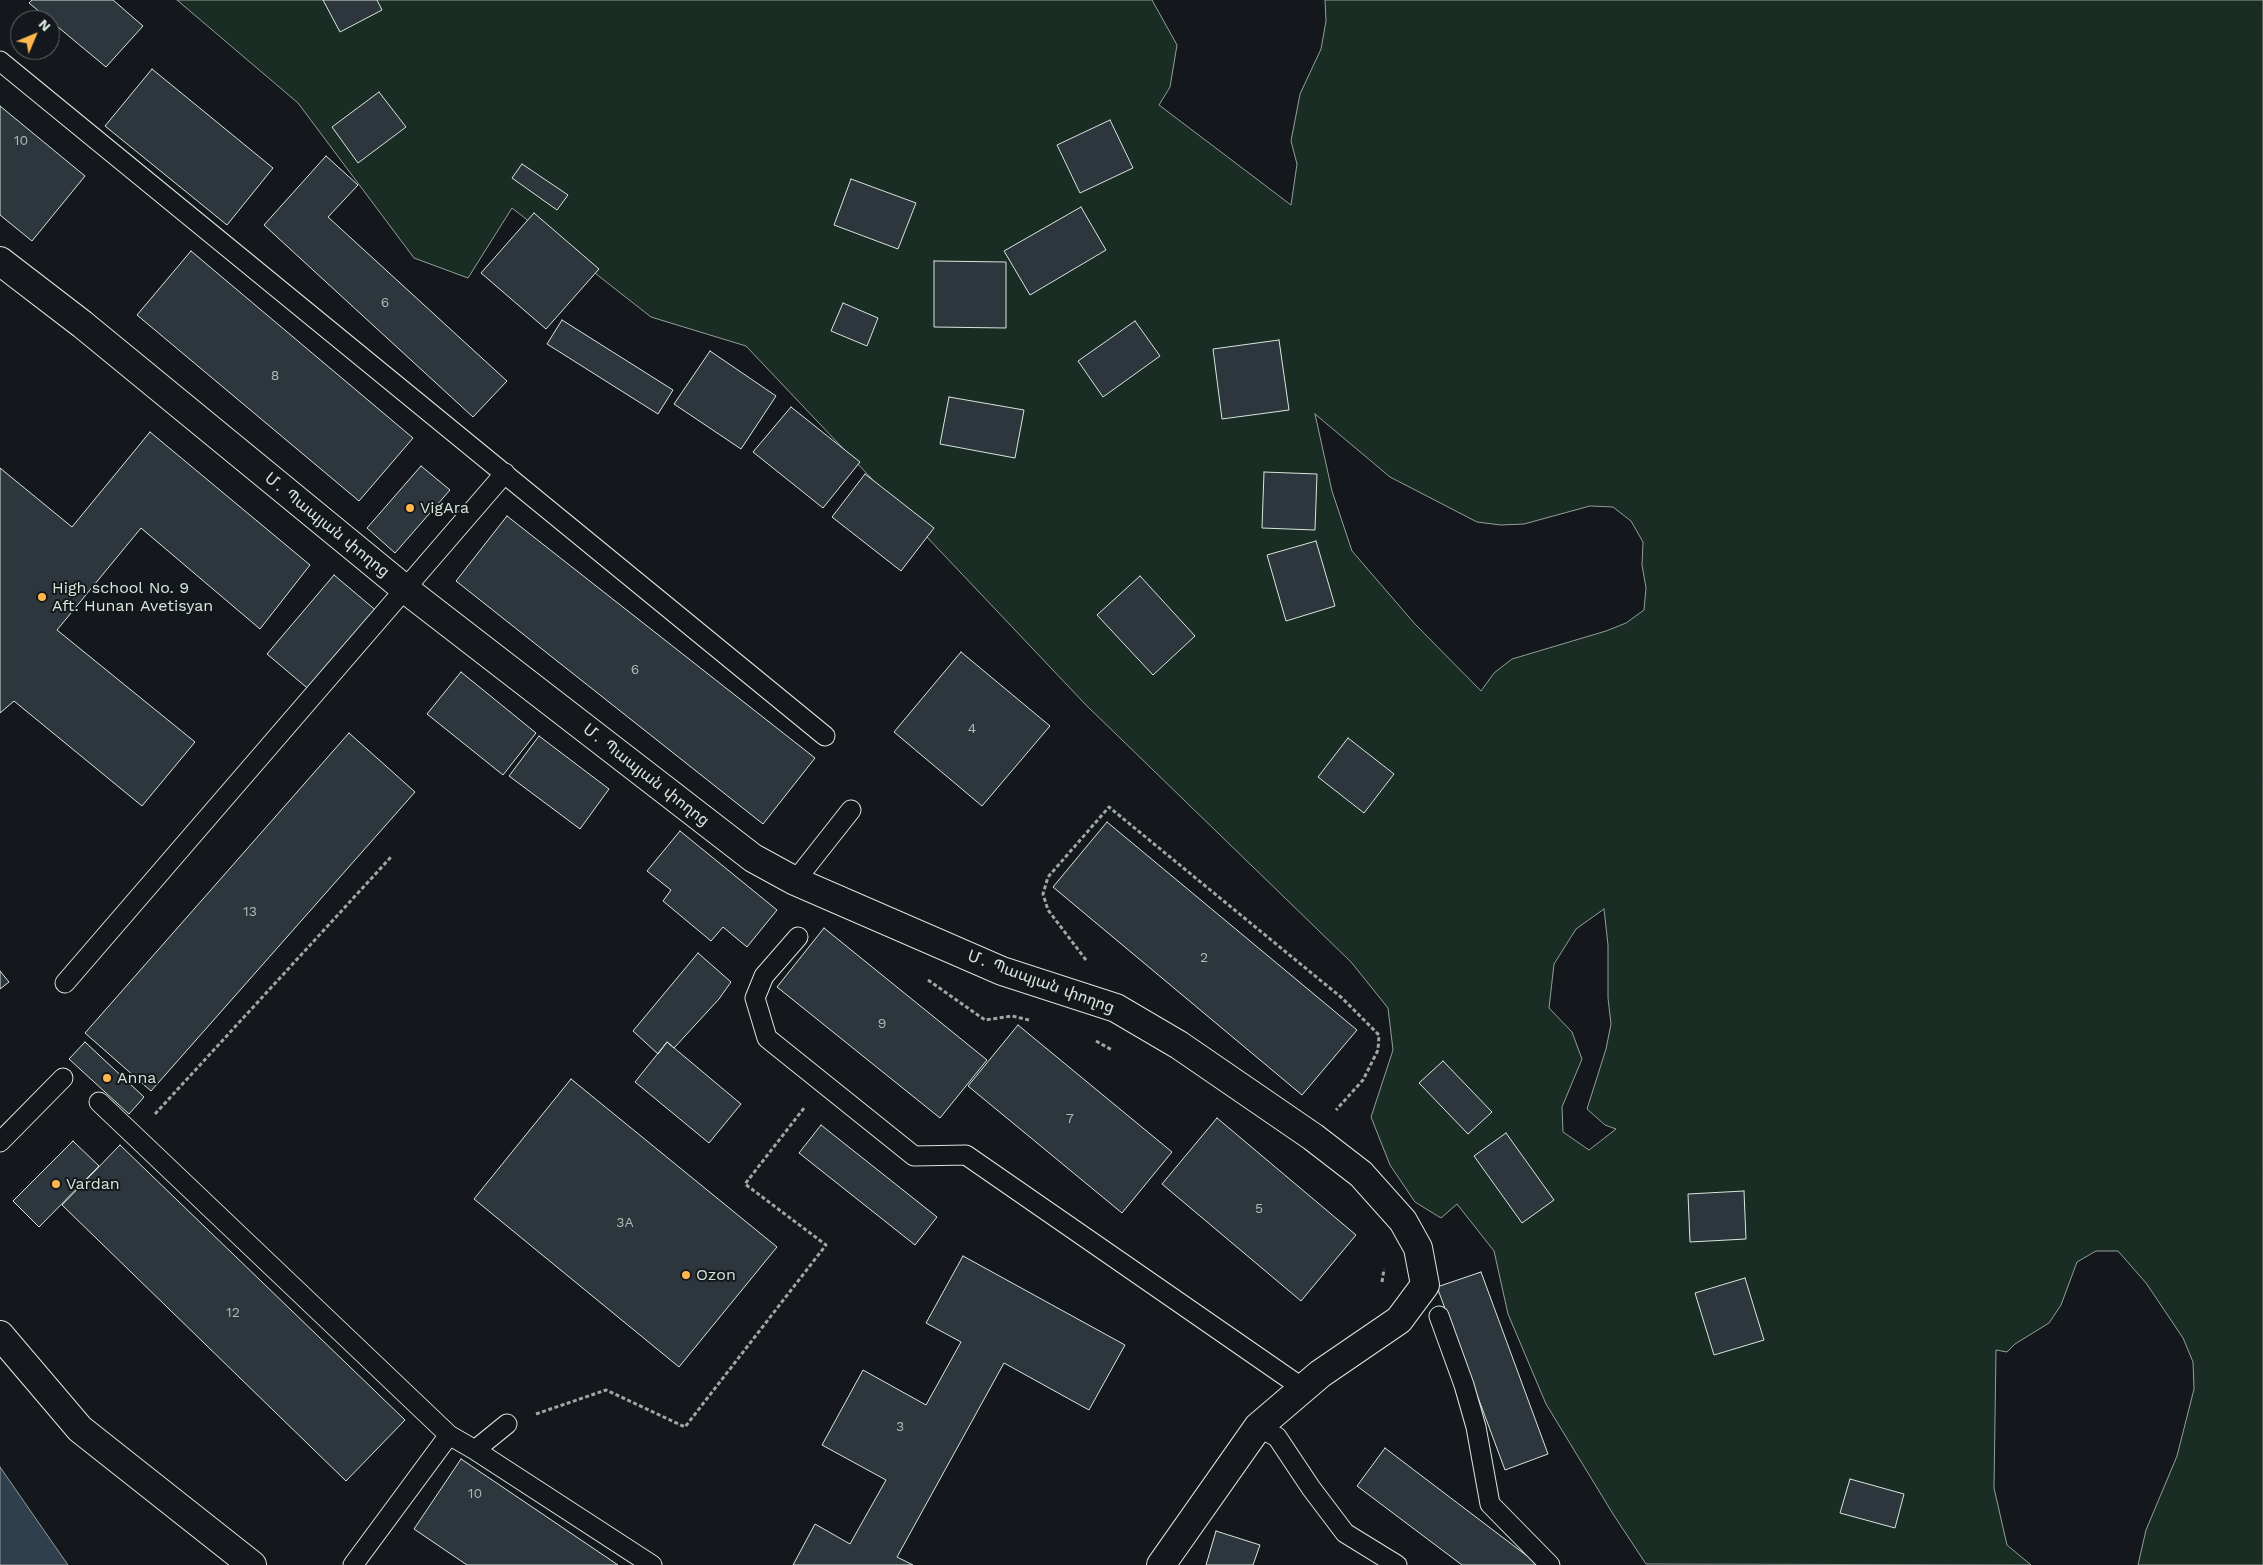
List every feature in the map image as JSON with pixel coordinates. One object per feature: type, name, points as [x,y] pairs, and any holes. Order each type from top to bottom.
[{"type":"main road","name":"Մ․ Պապյան փողոց","points":[[0,261],[82,324],[405,589],[753,858],[795,881],[1002,971],[1116,1008],[1179,1044],[1313,1136],[1361,1174],[1403,1221],[1418,1248],[1425,1285],[1399,1320],[1320,1374],[1258,1427],[1160,1565]]},
{"type":"main road","points":[[0,1336],[80,1429],[252,1565]]},
{"type":"lane","points":[[0,61],[825,736]]},
{"type":"lane","points":[[65,984],[505,473]]},
{"type":"lane","points":[[795,881],[851,810]]},
{"type":"lane","points":[[798,937],[764,976],[755,998],[767,1038],[914,1156],[966,1155],[1304,1389]]},
{"type":"lane","points":[[0,1142],[63,1078]]},
{"type":"lane","points":[[99,1102],[449,1435],[652,1565]]},
{"type":"lane","points":[[1439,1316],[1464,1385],[1476,1427],[1490,1504],[1550,1565]]},
{"type":"lane","points":[[475,1450],[507,1424]]},
{"type":"lane","points":[[1258,1427],[1277,1437],[1311,1488],[1345,1533],[1397,1565]]},
{"type":"lane","points":[[353,1565],[449,1435]]},
{"type":"path","points":[[1116,1008],[1085,958],[1048,910],[1043,894],[1048,877],[1109,806],[1342,998],[1379,1035],[1378,1050],[1363,1080],[1313,1136]]},
{"type":"path","points":[[134,1137],[391,857]]},
{"type":"path","points":[[920,974],[984,1020],[1012,1016],[1036,1021]]},
{"type":"path","points":[[1088,1037],[1114,1051]]},
{"type":"path","points":[[507,1424],[606,1390],[684,1427],[826,1245],[745,1184],[823,1084]]},
{"type":"path","points":[[1381,1286],[1385,1261]]},
{"type":"green space","points":[[177,0],[1152,0],[1177,45],[1170,87],[1159,105],[1291,205],[1297,164],[1291,141],[1300,94],[1321,49],[1326,21],[1325,0],[2263,0],[2263,1565],[2138,1565],[2146,1530],[2177,1456],[2194,1389],[2193,1362],[2183,1338],[2146,1283],[2118,1251],[2096,1251],[2077,1262],[2061,1305],[2049,1323],[2015,1344],[2007,1352],[1996,1350],[1994,1488],[2007,1545],[2031,1565],[1646,1564],[1546,1404],[1508,1314],[1494,1251],[1457,1204],[1441,1218],[1415,1202],[1390,1165],[1371,1117],[1393,1050],[1388,1008],[1351,962],[1086,705],[746,346],[651,317],[512,208],[468,278],[414,258],[298,103]],"holes":[[[1315,414],[1390,477],[1477,522],[1501,525],[1524,524],[1590,506],[1613,507],[1631,521],[1643,542],[1642,565],[1646,588],[1644,610],[1626,623],[1606,631],[1512,659],[1494,673],[1481,691],[1415,624],[1352,551],[1332,491]],[[1604,909],[1608,945],[1608,998],[1611,1024],[1606,1049],[1587,1109],[1605,1125],[1616,1129],[1589,1150],[1563,1132],[1562,1107],[1582,1059],[1572,1032],[1549,1008],[1554,964],[1576,929]]]},
{"type":"water","points":[[0,1467],[68,1565],[0,1565]]},
{"type":"building","points":[[32,0],[113,0],[143,26],[106,67],[60,29],[60,10],[37,10],[29,3]]},
{"type":"building","points":[[323,0],[377,0],[382,10],[340,32]]},
{"type":"building","points":[[152,69],[273,168],[227,225],[105,126]]},
{"type":"building","points":[[379,92],[406,127],[358,163],[332,127]]},
{"type":"building","points":[[0,106],[85,176],[32,241],[0,215]]},
{"type":"building","points":[[1110,120],[1133,168],[1080,193],[1057,145]]},
{"type":"building","points":[[326,156],[358,185],[328,217],[507,381],[473,417],[264,225]]},
{"type":"building","points":[[522,164],[568,195],[557,210],[512,178]]},
{"type":"building","points":[[851,179],[916,203],[898,249],[834,225]]},
{"type":"building","points":[[1081,207],[1106,250],[1030,295],[1004,251]]},
{"type":"building","points":[[534,213],[599,269],[546,329],[481,273]]},
{"type":"building","points":[[191,251],[413,438],[359,501],[137,315]]},
{"type":"building","points":[[934,261],[1006,262],[1006,328],[934,327]]},
{"type":"building","points":[[843,303],[878,318],[867,346],[831,331]]},
{"type":"building","points":[[562,320],[673,390],[658,414],[547,344]]},
{"type":"building","points":[[1135,321],[1160,356],[1103,397],[1078,361]]},
{"type":"building","points":[[1279,340],[1289,410],[1222,419],[1213,349]]},
{"type":"building","points":[[710,351],[776,396],[741,449],[674,404]]},
{"type":"building","points":[[949,397],[1024,410],[1015,458],[940,444]]},
{"type":"building","points":[[791,407],[860,462],[823,508],[753,452]]},
{"type":"building","name":"High school No. 9 Aft. Hunan Avetisyan","points":[[150,432],[310,565],[260,629],[141,528],[57,630],[195,742],[142,806],[14,701],[0,713],[0,468],[72,527]]},
{"type":"building","points":[[421,466],[450,490],[395,553],[367,528]]},
{"type":"building","points":[[1264,472],[1317,474],[1315,530],[1262,528]]},
{"type":"building","points":[[865,474],[934,528],[901,571],[832,517]]},
{"type":"building","points":[[507,516],[815,758],[763,824],[456,581]]},
{"type":"building","points":[[1316,541],[1335,606],[1286,621],[1267,555]]},
{"type":"building","points":[[334,575],[379,613],[312,692],[267,654]]},
{"type":"building","points":[[1140,576],[1195,636],[1153,675],[1097,615]]},
{"type":"building","points":[[961,652],[1050,726],[982,806],[894,732]]},
{"type":"building","points":[[461,672],[536,733],[503,775],[427,714]]},
{"type":"building","points":[[349,733],[415,792],[151,1091],[85,1033]]},
{"type":"building","points":[[539,736],[609,789],[580,829],[509,776]]},
{"type":"building","points":[[1348,738],[1394,774],[1364,813],[1318,777]]},
{"type":"building","points":[[1107,822],[1357,1030],[1302,1095],[1053,887]]},
{"type":"building","points":[[680,831],[777,910],[747,947],[723,927],[711,941],[663,901],[671,890],[647,871]]},
{"type":"building","points":[[824,928],[987,1060],[940,1118],[777,987]]},
{"type":"building","points":[[698,953],[731,982],[719,999],[674,1048],[667,1042],[658,1054],[633,1031]]},
{"type":"building","points":[[0,971],[9,982],[0,989]]},
{"type":"building","points":[[1018,1025],[1172,1152],[1122,1213],[968,1086]]},
{"type":"building","name":"Anna","points":[[85,1042],[144,1097],[129,1114],[69,1059]]},
{"type":"building","points":[[667,1042],[741,1104],[709,1143],[635,1082]]},
{"type":"building","points":[[1443,1061],[1492,1112],[1468,1134],[1419,1083]]},
{"type":"building","points":[[571,1079],[777,1247],[679,1367],[474,1199]]},
{"type":"building","points":[[1217,1118],[1356,1235],[1301,1301],[1162,1184]]},
{"type":"building","points":[[821,1125],[937,1217],[915,1245],[799,1153]]},
{"type":"building","points":[[1506,1133],[1554,1200],[1522,1223],[1474,1156]]},
{"type":"building","name":"Vardan","points":[[73,1141],[99,1166],[39,1227],[13,1201]]},
{"type":"building","points":[[120,1145],[405,1420],[346,1481],[62,1205]]},
{"type":"building","points":[[1744,1191],[1746,1239],[1690,1242],[1688,1194]]},
{"type":"building","points":[[963,1256],[1125,1345],[1089,1410],[1004,1363],[897,1557],[913,1565],[793,1565],[815,1524],[850,1544],[886,1480],[822,1445],[863,1370],[926,1405],[961,1342],[926,1323]]},
{"type":"building","points":[[1481,1272],[1548,1454],[1505,1470],[1437,1287]]},
{"type":"building","points":[[1745,1278],[1764,1340],[1714,1355],[1695,1293]]},
{"type":"building","points":[[1385,1448],[1539,1565],[1462,1565],[1357,1486]]},
{"type":"building","points":[[461,1459],[618,1565],[467,1565],[414,1529]]},
{"type":"building","points":[[1850,1479],[1904,1494],[1895,1528],[1840,1513]]},
{"type":"building","points":[[1216,1531],[1260,1545],[1253,1565],[1206,1565]]},
{"type":"place","name":"VigAra","points":[[410,508]]},
{"type":"place","name":"High school No. 9 Aft. Hunan Avetisyan","points":[[42,597]]},
{"type":"place","name":"Anna","points":[[107,1078]]},
{"type":"place","name":"Vardan","points":[[56,1184]]},
{"type":"place","name":"Ozon","points":[[686,1275]]}]
